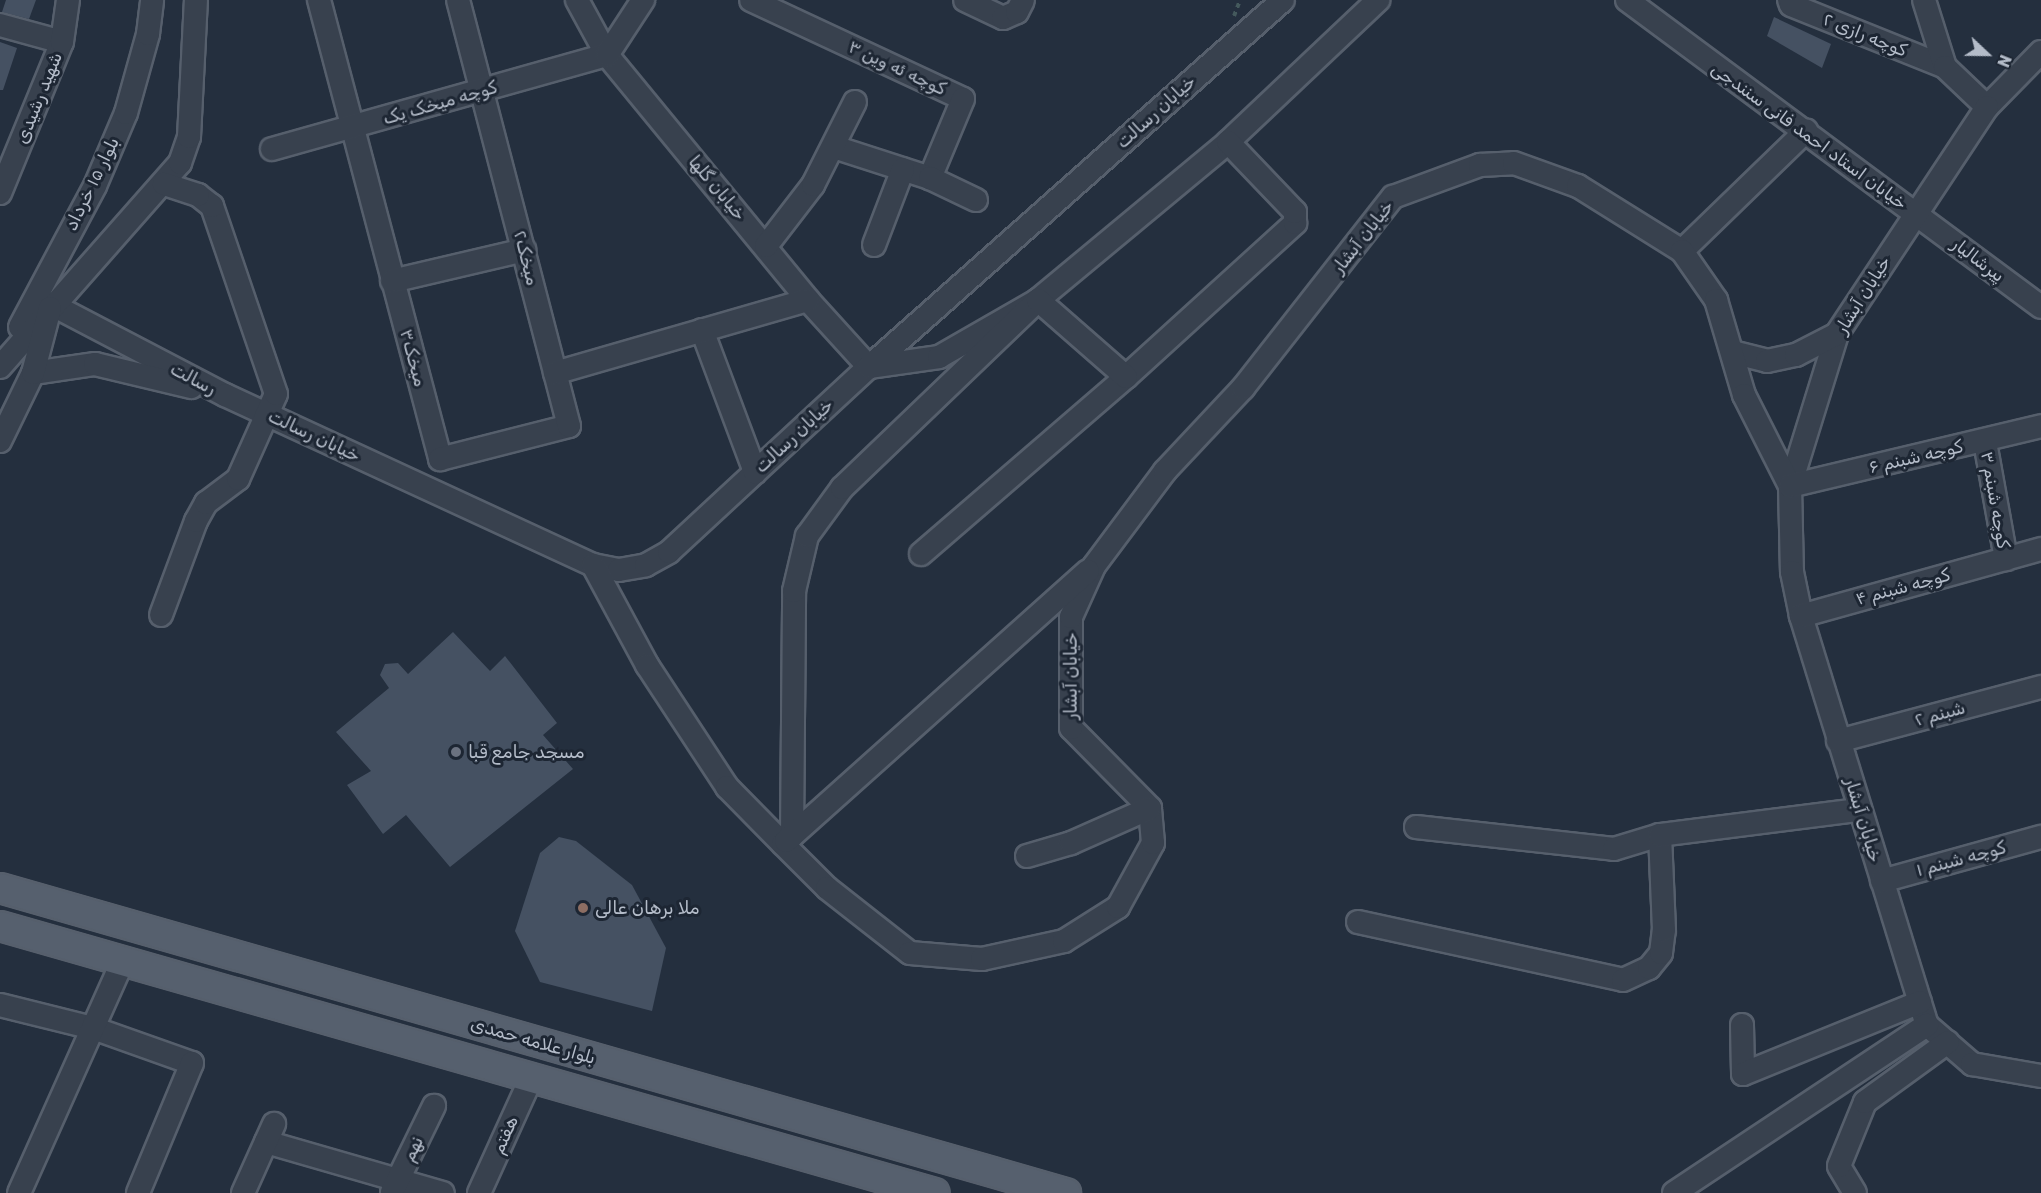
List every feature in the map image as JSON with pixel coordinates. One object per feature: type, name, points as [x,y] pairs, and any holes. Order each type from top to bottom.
[{"type":"main road","name":"بلوار علامه حمدی","points":[[0,888],[1066,1193]]},
{"type":"main road","name":"بلوار علامه حمدی","points":[[0,926],[532,1076],[935,1193]]},
{"type":"street","name":"شهید رشیدی","points":[[0,193],[6,163],[62,42],[68,0]]},
{"type":"street","name":"بلوار ۱۵ خرداد","points":[[2,362],[95,186],[126,113],[148,34],[152,0]]},
{"type":"street","points":[[2,362],[51,304],[164,184],[180,163],[189,137],[196,0]]},
{"type":"street","name":"میخک۳","points":[[319,0],[349,130],[440,459],[569,426]]},
{"type":"street","name":"میخک۲","points":[[458,0],[484,90],[569,426]]},
{"type":"street","name":"خیابان گلها","points":[[577,0],[607,55],[808,300],[869,367]]},
{"type":"street","points":[[607,55],[643,0]]},
{"type":"street","name":"کوچه ئه وین ۳","points":[[752,0],[963,99],[930,178]]},
{"type":"street","points":[[965,0],[1003,18],[1017,12],[1023,0]]},
{"type":"street","name":"خیابان رسالت","points":[[225,395],[593,566],[619,570],[646,565],[669,552],[869,367],[1283,0]]},
{"type":"street","points":[[787,840],[794,591],[807,536],[842,488],[1038,300],[1228,142],[1378,0]]},
{"type":"street","name":"خیابان استاد احمد فانی سنندجی","points":[[1628,0],[1754,98],[1806,132],[1914,212],[1987,107],[2041,52]]},
{"type":"street","name":"کوچه رازی ۲","points":[[1789,0],[1791,5],[1945,67]]},
{"type":"street","points":[[1924,0],[1945,67],[1987,107]]},
{"type":"street","points":[[0,25],[62,42]]},
{"type":"street","name":"کوچه میخک یک","points":[[272,149],[349,130],[607,55]]},
{"type":"street","points":[[766,246],[813,185],[855,102]]},
{"type":"street","points":[[1682,251],[1806,132]]},
{"type":"street","points":[[921,554],[1126,377],[1295,223],[1296,212],[1228,142]]},
{"type":"street","points":[[834,147],[930,178],[976,200]]},
{"type":"street","name":"خیابان آبشار","points":[[1150,808],[1071,728],[1071,617],[1094,566],[1165,471],[1243,388],[1393,196],[1480,165],[1514,163],[1578,186],[1682,251],[1716,300],[1744,395],[1790,486]]},
{"type":"street","points":[[874,246],[903,169]]},
{"type":"street","points":[[161,615],[196,521],[206,503],[238,478],[276,394],[212,206],[198,195],[164,184]]},
{"type":"street","name":"پیرشالیار","points":[[1914,212],[2041,307]]},
{"type":"street","name":"خیابان آبشار","points":[[1914,212],[1837,334],[1790,486],[1792,572],[1801,616],[1859,810],[1927,1024]]},
{"type":"street","points":[[392,281],[524,250]]},
{"type":"street","points":[[555,373],[808,300]]},
{"type":"street","points":[[869,367],[939,357],[1038,300]]},
{"type":"street","points":[[1038,300],[1126,377]]},
{"type":"street","points":[[0,441],[33,373],[51,304]]},
{"type":"street","name":"رسالت","points":[[51,304],[225,395]]},
{"type":"street","points":[[702,330],[755,472]]},
{"type":"street","points":[[1732,352],[1767,361],[1796,355],[1837,334]]},
{"type":"street","name":"رسالت","points":[[33,373],[95,364],[225,395]]},
{"type":"street","name":"کوچه شبنم ۶","points":[[1790,486],[1984,442],[2041,426]]},
{"type":"street","name":"کوچه شبنم ۳","points":[[1984,442],[2006,559]]},
{"type":"street","name":"کوچه شبنم ۴","points":[[1801,616],[2041,549]]},
{"type":"street","points":[[593,566],[647,665],[727,787],[787,840],[827,888],[910,953],[982,959],[1064,941],[1118,907],[1153,843],[1150,808],[1071,843],[1027,856]]},
{"type":"street","points":[[787,840],[1094,566]]},
{"type":"street","name":"شبنم ۲","points":[[1838,741],[2041,687]]},
{"type":"street","points":[[1416,827],[1614,849],[1660,835],[1859,810]]},
{"type":"street","points":[[1358,922],[1623,980],[1649,968],[1661,953],[1664,930],[1660,835]]},
{"type":"street","name":"کوچه شبنم ۱","points":[[1882,881],[2041,837]]},
{"type":"street","points":[[19,1193],[123,960]]},
{"type":"street","points":[[1742,1025],[1743,1074],[1920,1002]]},
{"type":"street","points":[[0,1005],[93,1028],[192,1063],[138,1193]]},
{"type":"street","points":[[1674,1193],[1927,1024],[1972,1064],[2041,1076]]},
{"type":"street","points":[[1855,1193],[1839,1166],[1866,1102],[1948,1042]]},
{"type":"street","name":"هفتم","points":[[479,1193],[532,1076]]},
{"type":"street","name":"نهم","points":[[395,1186],[434,1106]]},
{"type":"street","points":[[243,1193],[270,1133],[395,1186],[443,1193]]},
{"type":"building","points":[[6,0],[36,0],[29,19],[2,12]]},
{"type":"building","points":[[1774,17],[1831,44],[1822,68],[1767,36]]},
{"type":"building","points":[[0,42],[17,48],[3,90],[0,90]]},
{"type":"building","name":"مسجد جامع قبا","points":[[453,632],[490,671],[505,656],[557,723],[543,735],[573,769],[450,867],[406,815],[383,834],[347,785],[371,771],[336,732],[389,688],[380,675],[385,664],[398,663],[408,674]]},
{"type":"building","name":"ملا برهان عالی","points":[[559,837],[576,841],[632,885],[666,948],[652,1011],[540,982],[515,931],[540,853]]},
{"type":"place","name":"مسجد جامع قبا","points":[[456,752]]},
{"type":"place","name":"ملا برهان عالی","points":[[583,908]]}]
